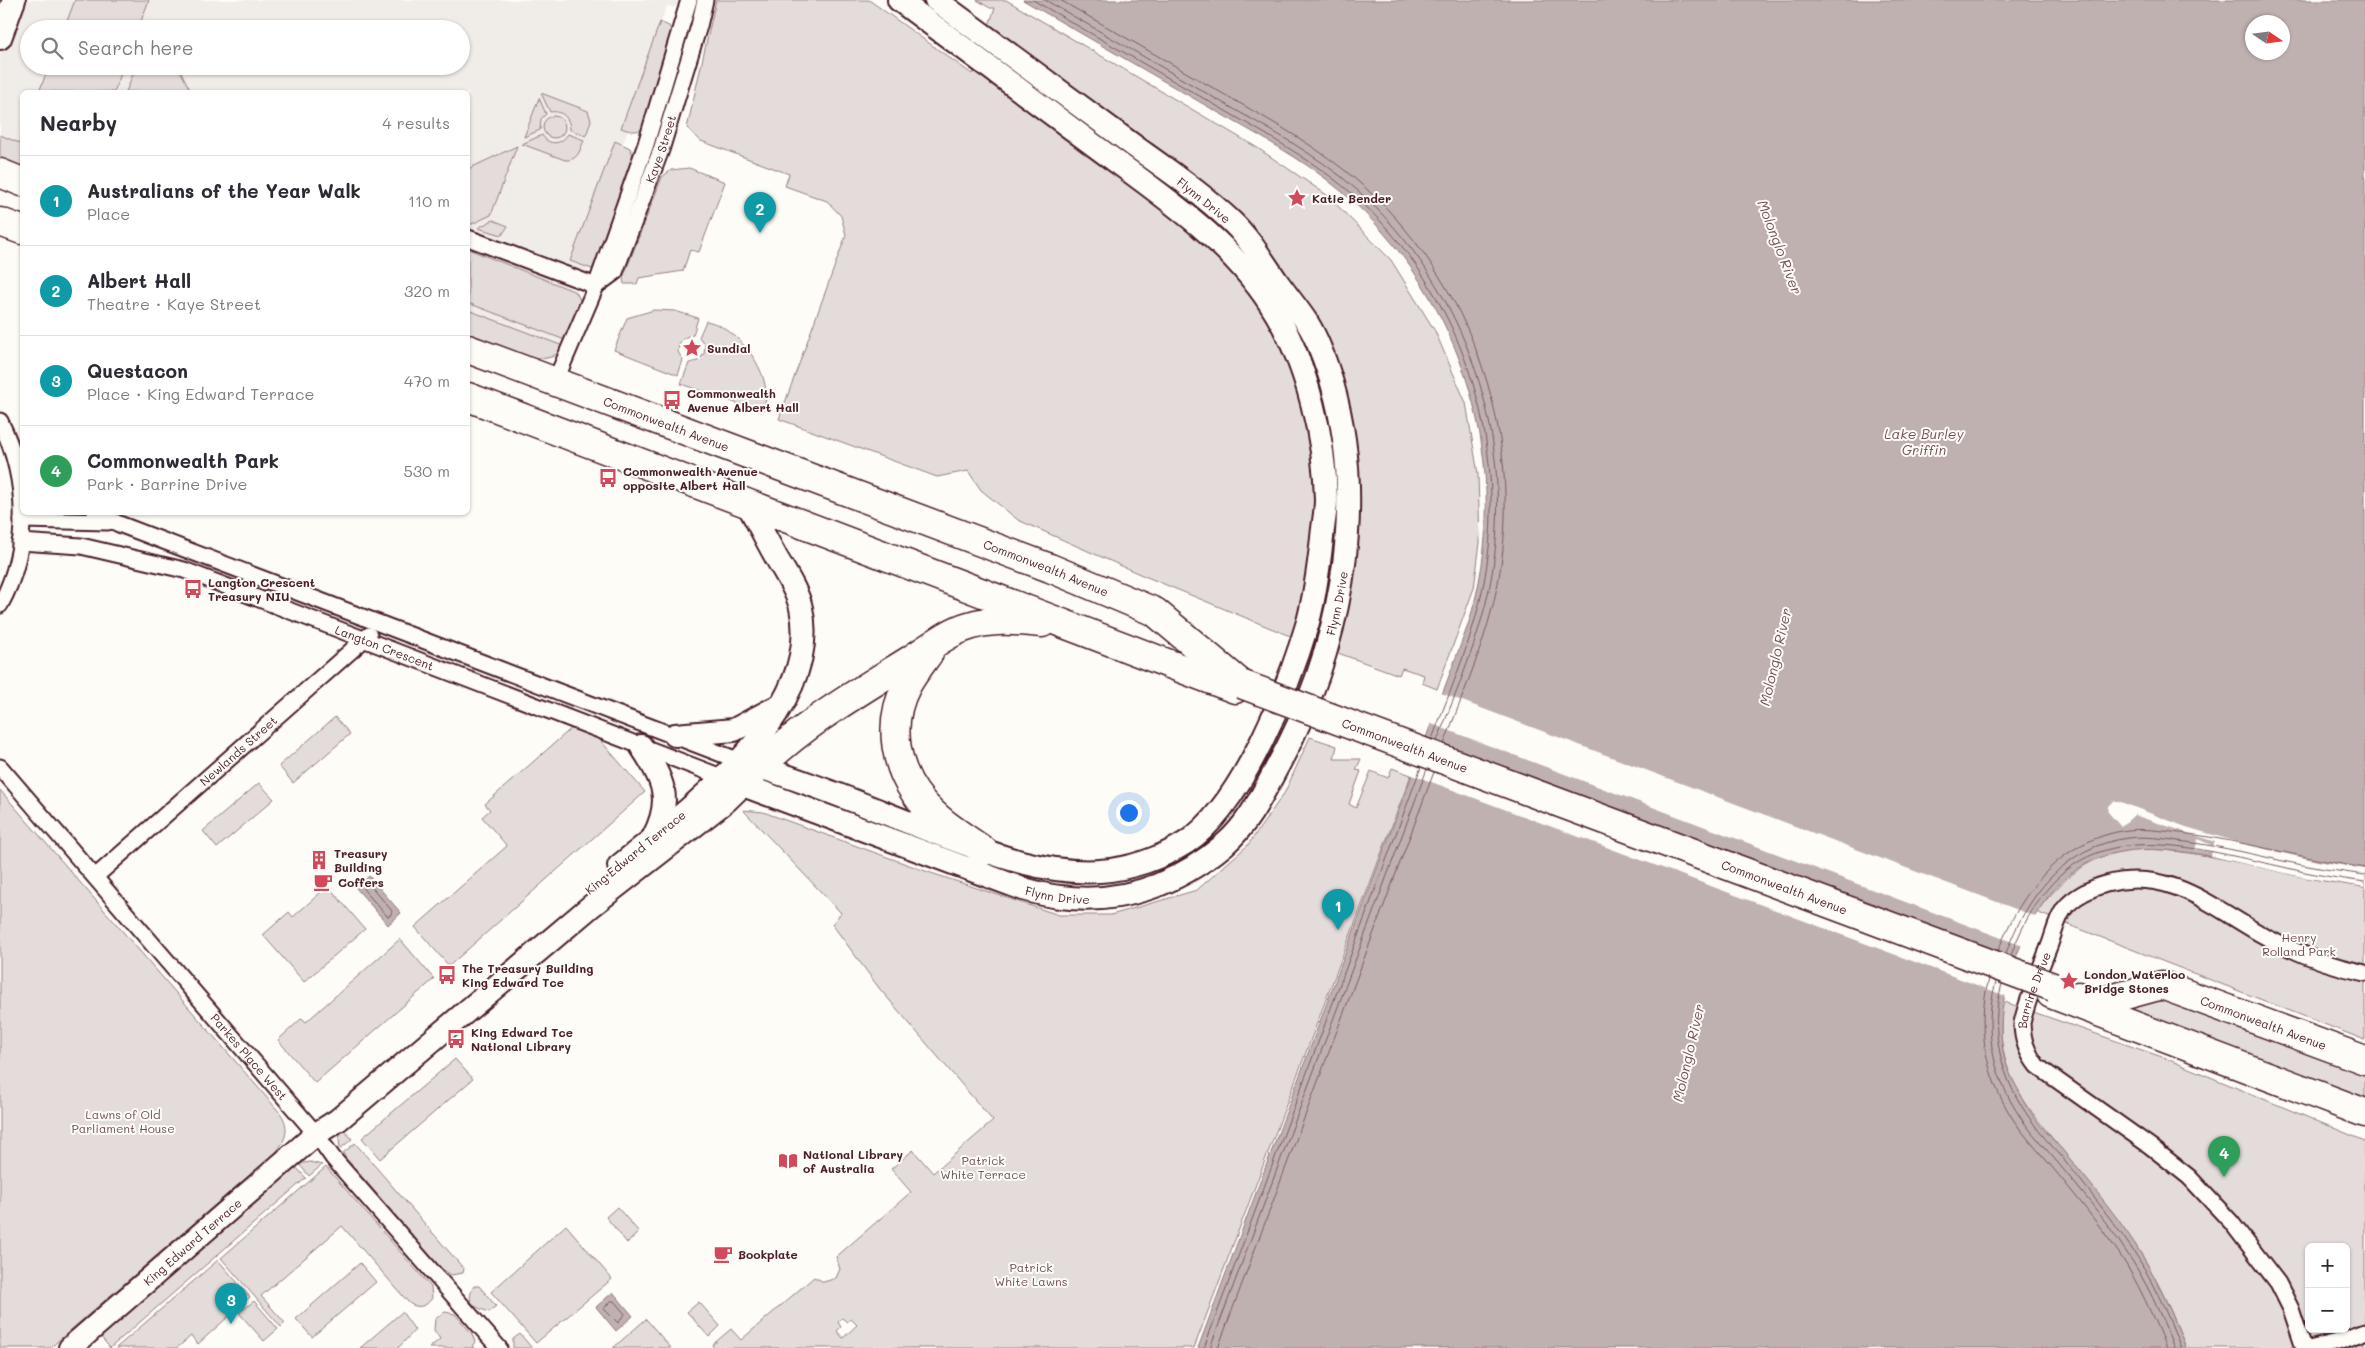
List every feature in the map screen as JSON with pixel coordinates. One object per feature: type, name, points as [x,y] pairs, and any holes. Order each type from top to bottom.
[{"type":"highway","points":[[0,173],[20,181]]},
{"type":"highway","points":[[0,222],[20,229]]},
{"type":"highway","name":"Commonwealth Avenue","points":[[470,350],[1050,568],[1155,612],[1240,687],[1392,748],[2052,991],[2096,1003],[2162,984],[2365,1060]]},
{"type":"highway","name":"Commonwealth Avenue","points":[[470,398],[1068,624],[2052,991],[2365,1112]]},
{"type":"highway","points":[[742,773],[871,684],[960,629],[991,621],[1068,624]]},
{"type":"highway","points":[[940,641],[907,685],[899,705],[896,747],[908,784],[924,804],[944,823],[984,850]]},
{"type":"main road","points":[[0,38],[14,0]]},
{"type":"main road","name":"Flynn Drive","points":[[742,773],[984,850],[1071,871],[1102,871],[1132,866],[1161,856],[1188,841],[1211,819],[1248,768],[1287,682],[1308,619],[1320,558],[1326,502],[1316,423],[1298,359],[1277,315],[1236,260],[1175,205],[899,0]]},
{"type":"main road","name":"Flynn Drive","points":[[742,773],[1023,889],[1059,897],[1092,899],[1121,896],[1152,889],[1179,876],[1201,862],[1226,843],[1247,821],[1286,751],[1312,691],[1330,633],[1341,576],[1348,520],[1348,476],[1345,438],[1339,407],[1325,361],[1310,326],[1233,223],[1186,185],[936,0]]},
{"type":"main road","name":"King Edward Terrace","points":[[70,1348],[316,1134],[338,1120],[590,907],[726,800],[782,703],[799,663],[802,616],[799,601],[747,503]]},
{"type":"main road","points":[[675,735],[715,733],[738,729],[782,703]]},
{"type":"main road","points":[[641,746],[656,767],[665,794],[663,813],[654,837]]},
{"type":"main road","name":"King Edward Terrace","points":[[316,1134],[329,1110],[581,896],[654,837],[742,773]]},
{"type":"street","name":"Kaye Street","points":[[555,382],[596,286],[646,144],[689,0]]},
{"type":"street","name":"Kaye Street","points":[[596,286],[615,272],[661,150],[699,26],[705,0]]},
{"type":"street","points":[[470,239],[596,286]]},
{"type":"street","points":[[0,421],[8,440],[19,479],[20,493]]},
{"type":"street","points":[[8,440],[20,456]]},
{"type":"street","points":[[0,605],[12,577],[20,542],[22,515]]},
{"type":"street","name":"Langton Crescent","points":[[99,515],[112,522],[675,735],[742,773]]},
{"type":"street","name":"Langton Crescent","points":[[22,520],[112,522]]},
{"type":"street","name":"Langton Crescent","points":[[20,542],[81,546],[184,570],[641,746],[742,773]]},
{"type":"street","name":"Newlands Street","points":[[95,877],[362,640],[384,625]]},
{"type":"street","points":[[465,678],[475,659]]},
{"type":"street","name":"Parkes Place West","points":[[0,766],[316,1134],[333,1158],[500,1348]]},
{"type":"street","name":"Barrine Drive","points":[[2304,1348],[2292,1309],[2278,1283],[2231,1222],[2176,1166],[2037,1066],[2029,1055],[2022,1033],[2022,1023],[2064,908],[2095,887],[2117,881],[2146,880],[2168,884],[2189,892],[2266,937],[2297,952],[2321,962],[2365,973]]},
{"type":"street","points":[[2313,1348],[2338,1342],[2365,1332]]},
{"type":"shaded area","points":[[21,0],[683,0],[675,7],[667,6],[661,22],[672,30],[642,129],[628,130],[623,144],[629,147],[634,154],[595,267],[586,272],[576,271],[570,288],[576,291],[581,299],[569,340],[553,358],[545,360],[536,359],[470,336],[470,90],[20,90],[20,168],[0,160],[0,54]]},
{"type":"green space","points":[[75,0],[149,0],[141,20],[67,20]]},
{"type":"green space","points":[[716,0],[869,0],[972,74],[995,8],[990,8],[977,0],[1006,0],[1256,147],[1327,195],[1391,260],[1435,331],[1466,403],[1478,474],[1480,543],[1474,588],[1437,689],[1422,683],[1424,675],[1402,668],[1399,675],[1285,634],[1142,575],[1018,520],[981,490],[968,471],[937,477],[779,419],[846,235],[841,216],[827,201],[785,186],[789,174],[701,141],[687,128]]},
{"type":"green space","points":[[660,22],[669,26],[673,33],[645,128],[630,131],[621,128]]},
{"type":"green space","points":[[46,75],[121,75],[115,90],[40,90]]},
{"type":"green space","points":[[133,75],[182,75],[190,90],[127,90]]},
{"type":"green space","points":[[541,93],[588,111],[591,120],[586,136],[570,130],[569,122],[562,114],[550,112]]},
{"type":"green space","points":[[539,98],[546,114],[541,119],[540,130],[524,137]]},
{"type":"green space","points":[[554,116],[562,119],[565,127],[562,135],[554,138],[546,135],[543,127],[546,119]]},
{"type":"green space","points":[[568,134],[584,140],[576,157],[569,160],[522,144],[542,135],[548,141],[555,143],[565,138]]},
{"type":"green space","points":[[0,135],[20,143],[20,168],[0,160]]},
{"type":"green space","points":[[615,141],[630,148],[635,160],[599,260],[592,269],[570,261]]},
{"type":"green space","points":[[517,146],[491,215],[472,224],[470,224],[470,168]]},
{"type":"green space","points":[[689,168],[725,182],[699,252],[690,250],[683,271],[639,278],[637,284],[624,284],[623,278],[662,177],[671,170]]},
{"type":"green space","points":[[493,220],[508,226],[502,235],[478,228]]},
{"type":"green space","points":[[470,250],[576,292],[581,302],[565,340],[470,304]]},
{"type":"green space","points":[[654,310],[675,311],[698,318],[693,335],[684,338],[679,345],[678,352],[683,360],[678,375],[614,350],[627,318]]},
{"type":"green space","points":[[470,311],[563,346],[556,355],[545,358],[532,358],[504,350],[470,336]]},
{"type":"green space","points":[[706,321],[718,325],[731,333],[752,356],[760,370],[765,385],[766,399],[762,412],[681,384],[689,363],[698,361],[704,354],[705,345],[699,337]]},
{"type":"green space","points":[[335,717],[350,734],[293,783],[279,766]]},
{"type":"green space","points":[[582,719],[645,792],[449,966],[415,927],[507,846],[482,817],[490,810],[485,804]]},
{"type":"green space","points":[[1310,737],[1337,746],[1334,759],[1361,759],[1356,770],[1361,771],[1349,804],[1356,808],[1371,771],[1388,778],[1392,768],[1411,775],[1194,1348],[714,1348],[712,1345],[731,1329],[741,1340],[814,1277],[824,1282],[836,1278],[840,1269],[836,1257],[911,1192],[891,1169],[913,1150],[933,1173],[993,1121],[879,988],[832,924],[841,913],[743,810],[763,812],[931,873],[1059,915],[1111,915],[1197,890],[1248,845],[1285,792]],"holes":[[[842,1318],[847,1322],[851,1319],[857,1325],[843,1338],[837,1331],[841,1327],[838,1322]]]},
{"type":"green space","points":[[259,783],[274,799],[217,848],[203,831]]},
{"type":"green space","name":"Lawns of Old Parliament House","points":[[0,790],[281,1114],[286,1129],[286,1134],[276,1152],[50,1348],[0,1348]]},
{"type":"green space","name":"Henry Rolland Park","points":[[2131,849],[2188,853],[2313,879],[2365,887],[2365,1040],[2036,912],[2056,889],[2078,870],[2102,857]]},
{"type":"green space","points":[[328,886],[365,929],[304,982],[263,935],[289,912],[293,917]]},
{"type":"green space","points":[[400,939],[434,979],[315,1083],[278,1040],[302,1018],[306,1022]]},
{"type":"green space","points":[[2126,982],[2365,1072],[2365,1099],[2116,1006]]},
{"type":"green space","points":[[2002,1001],[2162,1057],[2365,1141],[2365,1348],[2186,1348],[2163,1294],[2134,1243],[2037,1119],[2020,1094],[2007,1065],[2001,1032]]},
{"type":"green space","points":[[455,1059],[473,1079],[380,1159],[362,1138]]},
{"type":"green space","points":[[342,1128],[352,1139],[340,1149],[339,1139]]},
{"type":"green space","points":[[355,1143],[464,1269],[463,1273],[451,1275],[441,1268],[345,1157],[343,1153]]},
{"type":"green space","points":[[310,1162],[322,1165],[309,1176],[299,1164]]},
{"type":"green space","points":[[295,1166],[306,1178],[110,1348],[101,1337],[103,1333]]},
{"type":"green space","points":[[326,1167],[431,1287],[432,1298],[427,1303],[419,1306],[409,1303],[342,1226],[261,1296],[285,1323],[281,1327],[221,1258]]},
{"type":"green space","points":[[617,1207],[639,1232],[627,1243],[606,1217]]},
{"type":"green space","points":[[566,1225],[612,1279],[536,1343],[491,1292]]},
{"type":"green space","points":[[218,1260],[250,1297],[198,1344],[191,1336],[177,1348],[116,1348]]},
{"type":"green space","points":[[360,1263],[376,1282],[312,1337],[296,1319]]},
{"type":"green space","points":[[474,1286],[479,1286],[496,1306],[489,1312],[480,1309],[471,1301],[471,1292]]},
{"type":"green space","points":[[254,1301],[278,1329],[264,1341],[239,1313]]},
{"type":"green space","points":[[699,1302],[720,1326],[709,1337],[687,1312]]},
{"type":"green space","points":[[402,1312],[415,1330],[398,1348],[360,1348]]},
{"type":"green space","points":[[445,1312],[455,1314],[472,1334],[475,1342],[472,1346],[474,1348],[429,1348],[440,1339],[434,1330],[435,1319]]},
{"type":"green space","points":[[646,1319],[671,1348],[613,1348]]},
{"type":"green space","points":[[520,1334],[532,1348],[513,1348],[513,1339]]},
{"type":"water","name":"Lake Burley Griffin","points":[[1023,0],[2365,0],[2365,887],[2302,877],[2198,854],[2160,850],[2125,851],[2093,861],[2064,880],[2039,910],[2017,955],[2007,986],[2001,1018],[2003,1049],[2007,1065],[2028,1108],[2119,1220],[2135,1244],[2163,1295],[2186,1348],[1198,1348],[1468,625],[1482,566],[1486,507],[1482,447],[1469,389],[1449,334],[1420,281],[1384,233],[1341,191],[1295,157]]},
{"type":"water","points":[[369,876],[401,913],[388,925],[356,888]]},
{"type":"water","points":[[613,1292],[633,1316],[616,1331],[596,1307]]},
{"type":"pier","points":[[1441,693],[2037,917],[2023,946],[1828,873],[1429,723]]},
{"type":"pier","points":[[1422,744],[2015,967],[2006,996],[1410,774]]},
{"type":"pier","points":[[2113,801],[2118,801],[2186,827],[2248,845],[2317,861],[2365,869],[2365,887],[2302,877],[2211,856],[2212,852],[2195,850],[2198,839],[2213,846],[2215,842],[2134,815],[2121,827],[2108,812],[2108,806]]},
{"type":"place","name":"Katie Bender","points":[[1297,198]]},
{"type":"place","name":"Albert Hall","points":[[760,233]]},
{"type":"place","name":"Sundial","points":[[692,348]]},
{"type":"place","name":"Commonwealth Avenue Albert Hall","points":[[672,400]]},
{"type":"place","name":"Commonwealth Avenue opposite Albert Hall","points":[[608,478]]},
{"type":"place","name":"Langton Crescent Treasury NIU","points":[[193,589]]},
{"type":"place","name":"Treasury Building","points":[[319,860]]},
{"type":"place","name":"Coffers","points":[[323,882]]},
{"type":"place","name":"Australians of the Year Walk","points":[[1338,930]]},
{"type":"place","name":"The Treasury Building King Edward Tce","points":[[447,975]]},
{"type":"place","name":"London Waterloo Bridge Stones","points":[[2069,981]]},
{"type":"place","name":"King Edward Tce National Library","points":[[456,1039]]},
{"type":"place","name":"National Library of Australia","points":[[788,1161]]},
{"type":"place","name":"Commonwealth Park","points":[[2224,1177]]},
{"type":"place","name":"Bookplate","points":[[723,1254]]},
{"type":"place","name":"Questacon","points":[[231,1324]]},
{"type":"water label","name":"Molonglo River","points":[[1780,247]]},
{"type":"water label","name":"Molonglo River","points":[[1775,657]]},
{"type":"water label","name":"Molonglo River","points":[[1688,1053]]},
{"type":"park label","name":"Patrick White Terrace","points":[[983,1167]]},
{"type":"park label","name":"Patrick White Lawns","points":[[1031,1274]]}]
